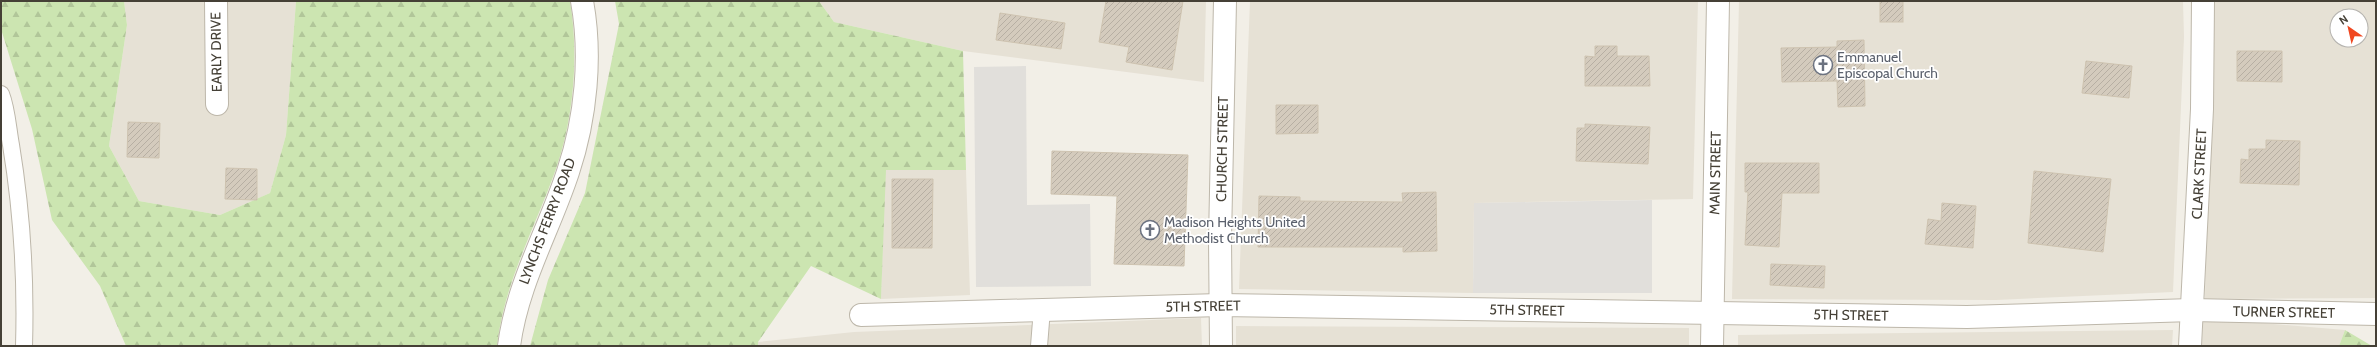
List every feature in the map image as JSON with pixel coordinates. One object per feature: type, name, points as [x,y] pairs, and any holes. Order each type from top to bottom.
[{"type":"street","name":"EARLY DRIVE","points":[[216,1],[217,104]]},
{"type":"street","name":"LYNCHS FERRY ROAD","points":[[509,346],[512,323],[520,292],[568,171],[582,113],[586,64],[582,1]]},
{"type":"street","name":"CHURCH STREET","points":[[1221,346],[1220,305],[1225,1]]},
{"type":"street","name":"MAIN STREET","points":[[1712,346],[1718,1]]},
{"type":"street","name":"CLARK STREET","points":[[2190,346],[2202,109],[2203,1]]},
{"type":"street","name":"5TH STREET","points":[[861,315],[1220,305],[1967,317],[2192,310]]},
{"type":"street","name":"TURNER STREET","points":[[2192,310],[2376,314]]},
{"type":"lane","points":[[1,94],[15,172],[23,234],[25,296],[24,346]]},
{"type":"lane","points":[[1039,346],[1042,309]]},
{"type":"shaded area","points":[[124,1],[296,1],[286,135],[270,193],[220,215],[139,201],[109,146],[127,25]]},
{"type":"shaded area","points":[[819,1],[1206,1],[1204,82],[963,51],[834,22]]},
{"type":"shaded area","points":[[1250,1],[1698,1],[1693,199],[1474,203],[1473,293],[1239,289]]},
{"type":"shaded area","points":[[1739,1],[2183,1],[2184,37],[2173,292],[1996,300],[1732,299]]},
{"type":"shaded area","points":[[2210,1],[2376,1],[2376,298],[2205,299]]},
{"type":"shaded area","points":[[1026,66],[1027,205],[1090,204],[1091,286],[976,287],[974,67]]},
{"type":"shaded area","points":[[885,170],[966,170],[970,295],[881,299]]},
{"type":"shaded area","points":[[1652,200],[1652,293],[1473,293],[1474,203]]},
{"type":"shaded area","points":[[1201,318],[1202,346],[758,346],[758,342],[854,332]]},
{"type":"shaded area","points":[[2203,318],[2345,330],[2339,346],[2202,346]]},
{"type":"shaded area","points":[[1236,326],[1689,328],[1689,346],[1236,346]]},
{"type":"shaded area","points":[[2173,330],[2172,346],[1738,346],[1738,335]]},
{"type":"green space","points":[[1,1],[124,1],[127,25],[109,146],[139,201],[220,215],[270,193],[286,135],[296,1],[570,1],[573,22],[574,64],[571,107],[567,128],[556,169],[513,278],[506,300],[497,346],[126,346],[100,286],[52,220],[32,129],[1,29]]},
{"type":"green space","points":[[615,1],[819,1],[834,22],[963,51],[966,170],[886,170],[881,299],[811,266],[758,342],[758,346],[530,346],[548,280],[585,193],[619,24]]},
{"type":"green space","points":[[2345,330],[2372,346],[2339,346]]},
{"type":"building","points":[[1106,1],[1183,1],[1172,70],[1126,62],[1129,47],[1099,42]]},
{"type":"building","points":[[1880,1],[1903,1],[1903,22],[1880,22]]},
{"type":"building","points":[[1000,13],[1065,23],[1061,49],[996,40]]},
{"type":"building","name":"Emmanuel Episcopal Church","points":[[1864,40],[1865,106],[1838,107],[1837,81],[1782,82],[1781,48],[1837,47],[1837,41]]},
{"type":"building","points":[[1595,46],[1617,46],[1617,56],[1649,56],[1650,86],[1585,86],[1585,56],[1595,57]]},
{"type":"building","points":[[2237,51],[2282,51],[2282,82],[2237,81]]},
{"type":"building","points":[[2086,61],[2132,66],[2129,98],[2082,93]]},
{"type":"building","points":[[1276,105],[1318,105],[1318,133],[1276,134]]},
{"type":"building","points":[[128,122],[160,123],[159,158],[127,157]]},
{"type":"building","points":[[1585,124],[1650,127],[1648,164],[1576,161],[1577,128],[1585,128]]},
{"type":"building","points":[[2266,140],[2300,141],[2299,185],[2240,183],[2241,159],[2249,160],[2249,149],[2266,149]]},
{"type":"building","name":"Madison Heights United Methodist Church","points":[[1052,151],[1188,155],[1184,266],[1114,264],[1117,196],[1051,194]]},
{"type":"building","points":[[1745,163],[1819,163],[1819,193],[1782,193],[1779,247],[1745,245],[1748,192],[1745,192]]},
{"type":"building","points":[[226,168],[257,169],[257,200],[225,199]]},
{"type":"building","points":[[2034,171],[2111,179],[2103,252],[2028,243]]},
{"type":"building","points":[[892,179],[933,179],[932,248],[892,248]]},
{"type":"building","points":[[1436,192],[1437,251],[1403,252],[1403,247],[1258,247],[1259,196],[1300,197],[1300,201],[1403,202],[1402,193]]},
{"type":"building","points":[[1942,203],[1976,206],[1973,248],[1925,244],[1928,219],[1941,221]]},
{"type":"building","points":[[1771,264],[1825,266],[1824,288],[1770,285]]},
{"type":"place","name":"Emmanuel Episcopal Church","points":[[1823,65]]},
{"type":"place","name":"Madison Heights United Methodist Church","points":[[1150,230]]}]
